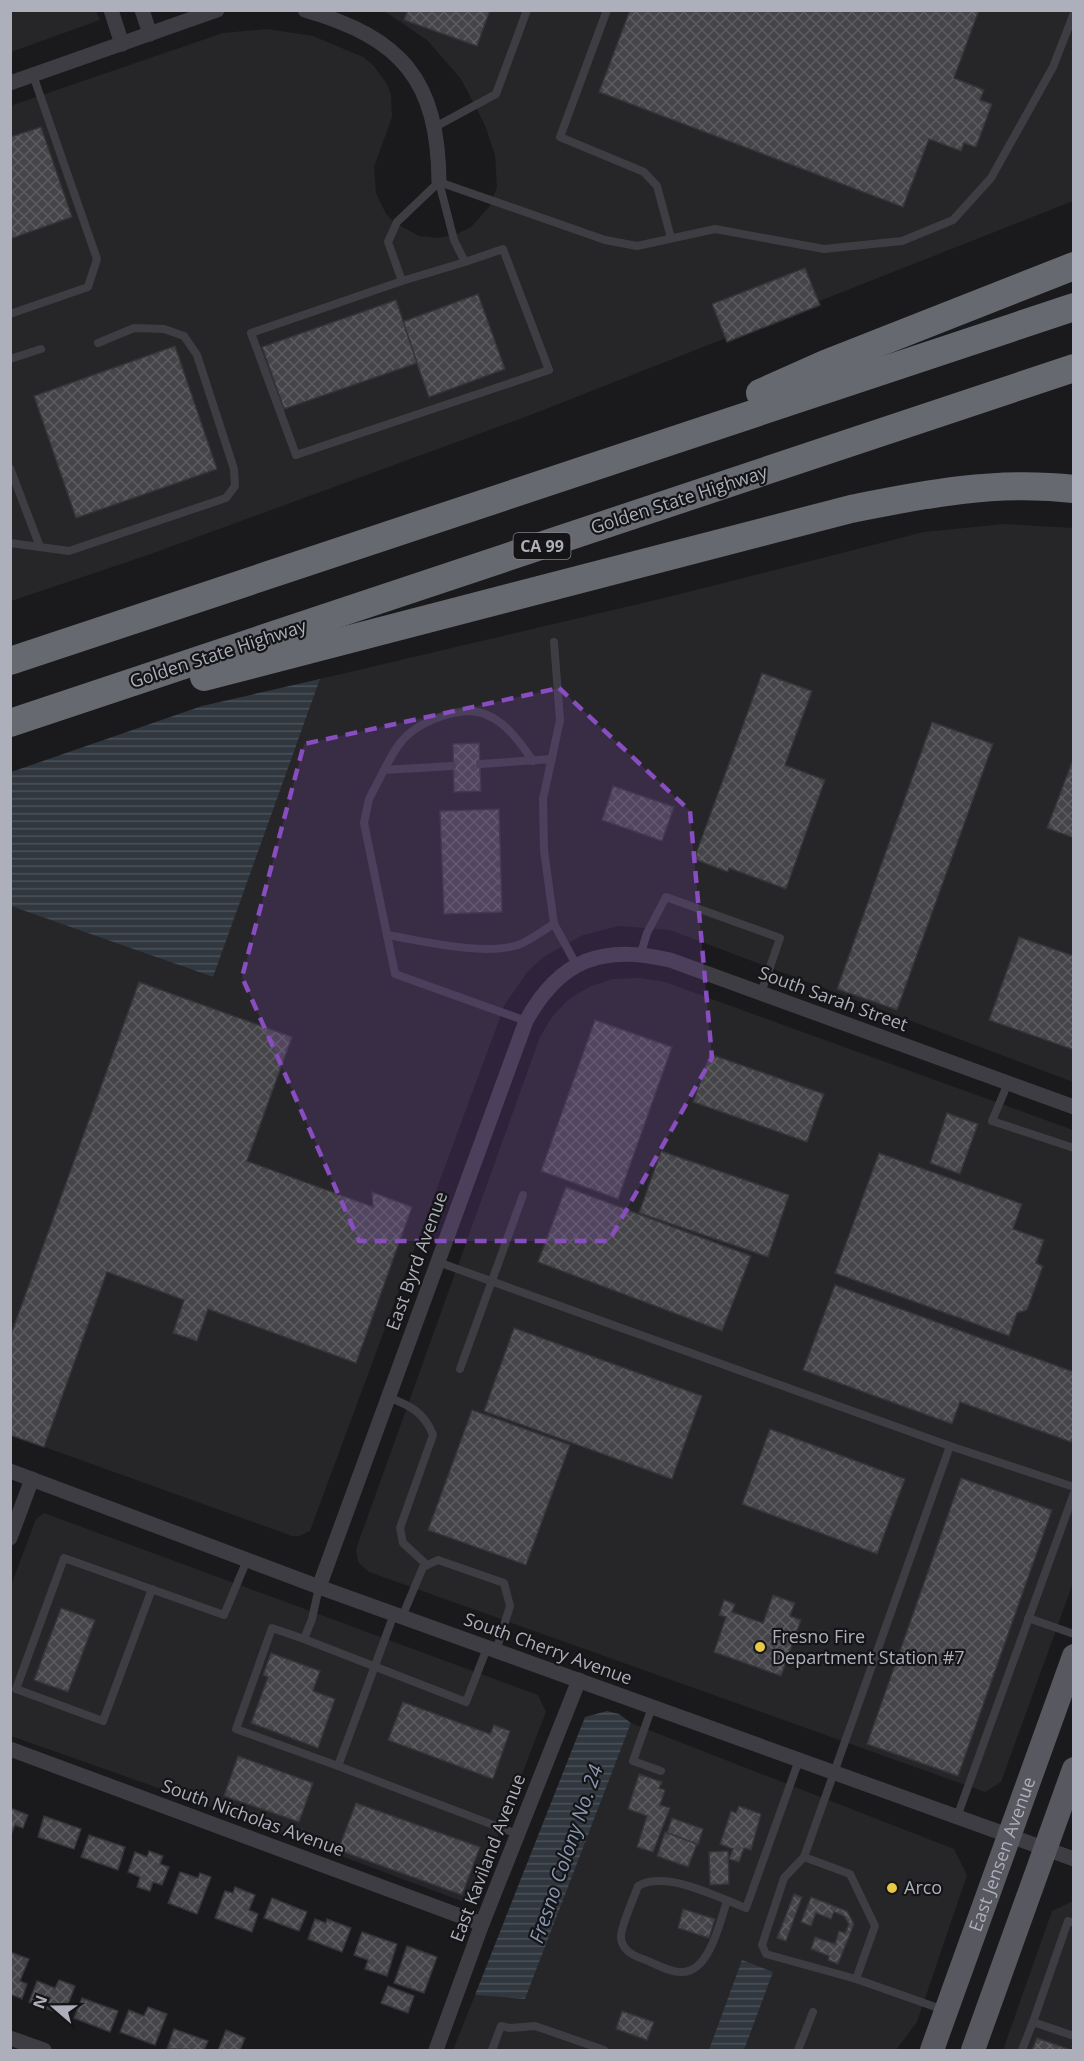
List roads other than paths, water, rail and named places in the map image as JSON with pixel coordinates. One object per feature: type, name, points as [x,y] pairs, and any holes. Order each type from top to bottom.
[{"type":"highway","points":[[609,459],[825,364],[1074,266]]},
{"type":"highway","points":[[10,661],[609,459],[1074,307]]},
{"type":"highway","name":"Golden State Highway","points":[[10,725],[1074,368]]},
{"type":"highway","points":[[10,725],[851,509],[959,488],[1029,486],[1074,489]]},
{"type":"main road","name":"East Jensen Avenue","points":[[933,2050],[1074,1656]]},
{"type":"main road","name":"East Jensen Avenue","points":[[973,2050],[1074,1769]]},
{"type":"street","points":[[111,10],[122,44]]},
{"type":"street","points":[[142,10],[150,34]]},
{"type":"street","points":[[10,83],[218,10]]},
{"type":"street","points":[[305,10],[355,28],[386,45],[416,78],[435,128],[439,182]]},
{"type":"street","name":"South Sarah Street","points":[[577,966],[607,954],[641,953],[670,960],[1074,1107]]},
{"type":"street","name":"East Byrd Avenue","points":[[319,1587],[526,1021],[550,986],[577,966]]},
{"type":"street","name":"South Cherry Avenue","points":[[10,1472],[319,1587],[1074,1859]]},
{"type":"street","points":[[10,1538],[32,1479]]},
{"type":"street","name":"East Kaviland Avenue","points":[[436,2050],[482,1924],[579,1680]]},
{"type":"street","name":"South Nicholas Avenue","points":[[10,1749],[482,1924]]},
{"type":"street","points":[[10,2038],[44,2050]]},
{"type":"lane","points":[[435,128],[496,94],[527,10]]},
{"type":"lane","points":[[607,10],[560,137],[626,162],[644,172],[657,186],[671,238]]},
{"type":"lane","points":[[439,182],[605,240],[637,246],[716,229],[824,249],[902,241],[953,220],[991,178],[1053,67],[1074,13]]},
{"type":"lane","points":[[10,314],[88,286],[97,259],[33,75]]},
{"type":"lane","points":[[439,182],[454,240],[465,262]]},
{"type":"lane","points":[[402,280],[388,242],[397,222],[439,182]]},
{"type":"lane","points":[[503,249],[549,370],[296,455],[251,333],[402,280],[503,249]]},
{"type":"lane","points":[[10,543],[69,551],[226,498],[235,486],[234,469],[197,355],[184,336],[164,329],[134,328],[98,343]]},
{"type":"lane","points":[[10,359],[42,348]]},
{"type":"lane","points":[[10,468],[40,547]]},
{"type":"lane","points":[[554,642],[560,720],[543,799],[543,850],[554,924],[577,966]]},
{"type":"lane","points":[[526,1021],[395,974],[364,823],[369,799],[402,741],[444,716],[467,711],[487,715],[510,730],[533,761]]},
{"type":"lane","points":[[480,764],[552,759]]},
{"type":"lane","points":[[384,770],[452,766]]},
{"type":"lane","points":[[641,953],[647,933],[666,897],[780,938],[761,993]]},
{"type":"lane","points":[[387,935],[496,949],[519,945],[554,924]]},
{"type":"lane","points":[[1008,1083],[993,1121],[1074,1148]]},
{"type":"lane","points":[[459,1369],[523,1195]]},
{"type":"lane","points":[[438,1262],[950,1446],[1074,1487]]},
{"type":"lane","points":[[388,1397],[412,1406],[426,1418],[433,1435],[400,1528],[403,1543],[427,1565]]},
{"type":"lane","points":[[947,2011],[856,1979],[766,1954],[762,1945],[784,1878],[804,1857],[950,1446]]},
{"type":"lane","points":[[957,1817],[1074,1493]]},
{"type":"lane","points":[[152,1589],[103,1720],[16,1689],[64,1558],[152,1589],[224,1616],[247,1560]]},
{"type":"lane","points":[[338,1766],[374,1666],[423,1567],[438,1560],[504,1583],[510,1606],[466,1702],[374,1666],[304,1639],[272,1628],[236,1729],[517,1834]]},
{"type":"lane","points":[[304,1639],[312,1619],[319,1587]]},
{"type":"lane","points":[[1029,1618],[1074,1634]]},
{"type":"lane","points":[[652,1707],[633,1761],[661,1772]]},
{"type":"lane","points":[[727,1901],[710,1952],[684,1972],[634,1956],[625,1948],[621,1938],[638,1886],[645,1882],[670,1881],[727,1901],[746,1908],[799,1760]]},
{"type":"lane","points":[[804,1857],[850,1874],[875,1926],[856,1979]]},
{"type":"lane","points":[[1022,2050],[1068,1921],[1074,1923]]},
{"type":"lane","points":[[798,2050],[813,2012]]},
{"type":"lane","points":[[1033,2022],[1074,2036]]},
{"type":"lane","points":[[492,2050],[501,2026],[510,2028],[536,2026],[604,2050]]},
{"type":"water","points":[[320,679],[213,977],[11,906],[11,772],[202,706]]},
{"type":"water","name":"Fresno Colony No. 24","points":[[607,1711],[619,1714],[631,1723],[525,1999],[475,1995],[585,1717]]},
{"type":"water","points":[[742,1960],[773,1972],[744,2050],[709,2050]]},
{"type":"place","name":"Fresno Fire Department Station #7","points":[[760,1647]]},
{"type":"place","name":"Arco","points":[[892,1888]]}]
